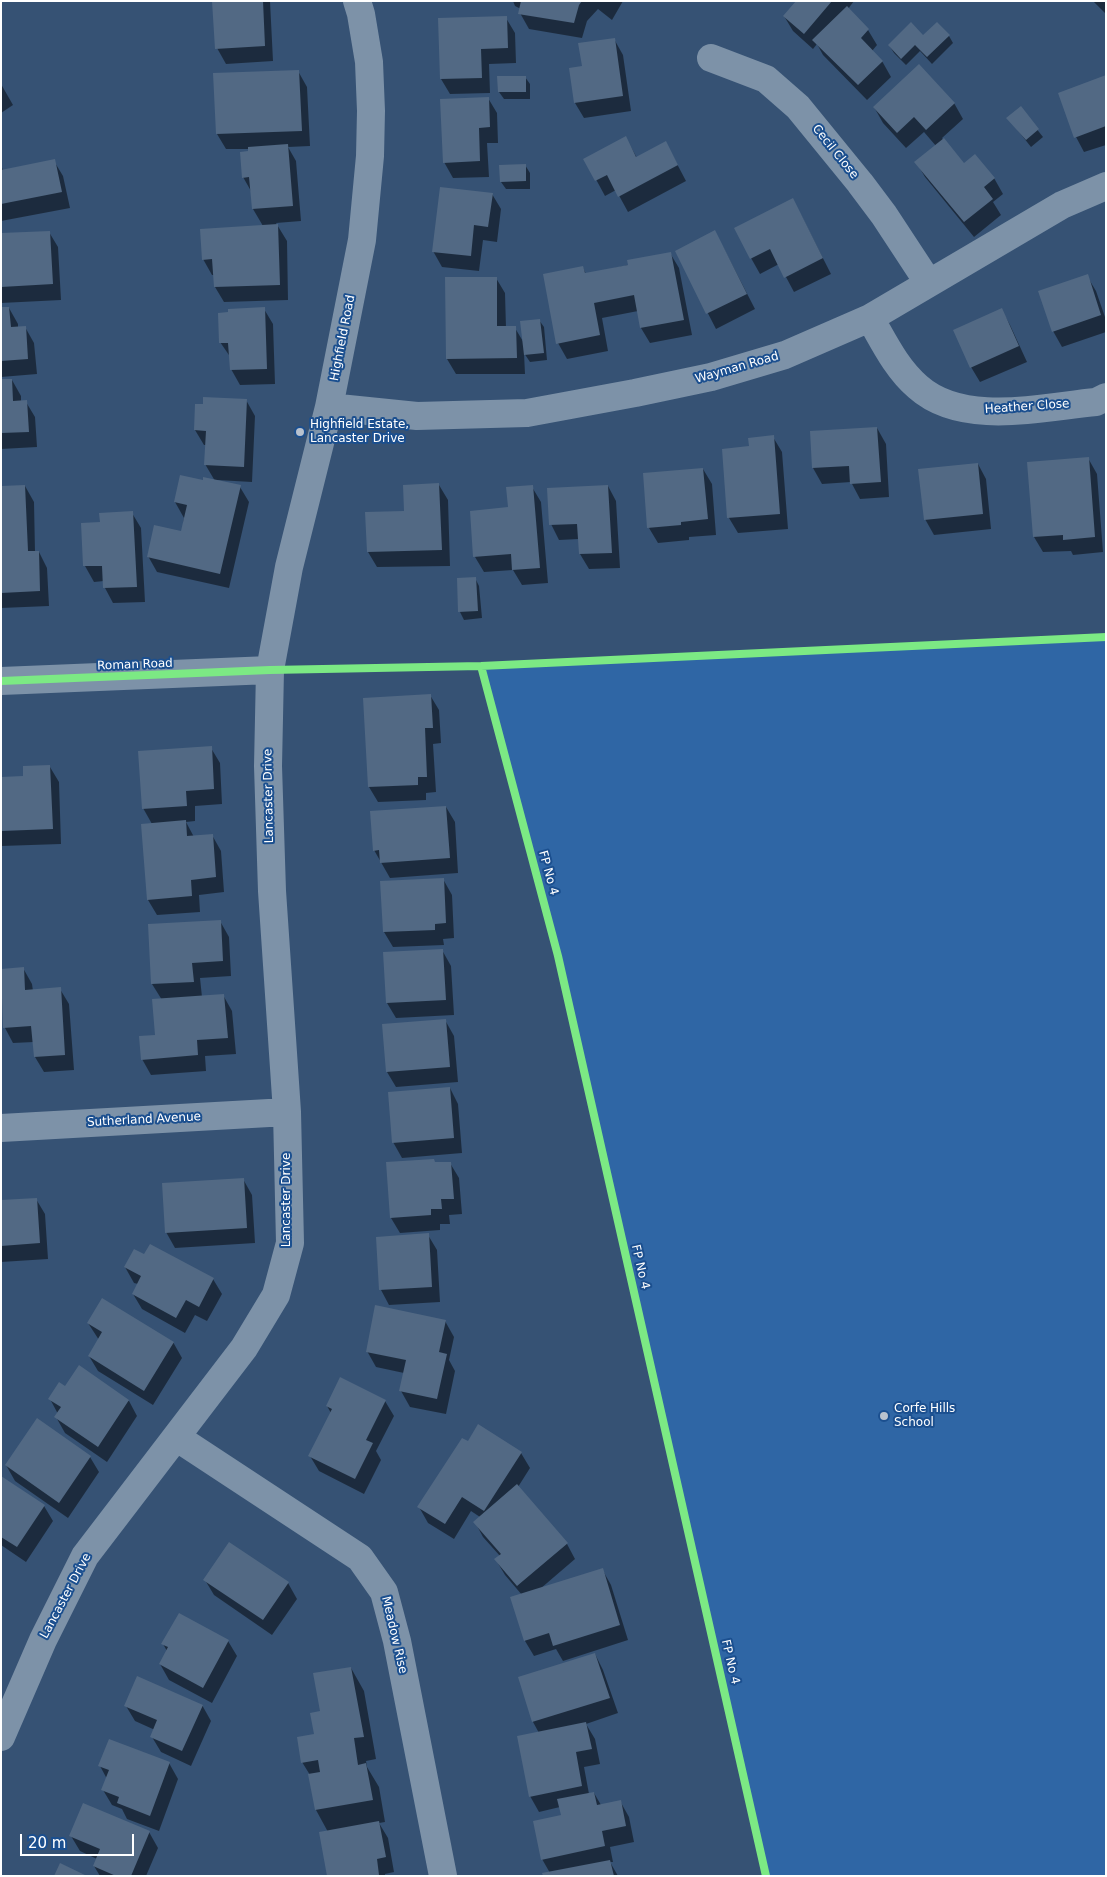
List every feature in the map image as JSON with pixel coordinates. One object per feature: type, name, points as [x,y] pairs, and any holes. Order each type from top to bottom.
[{"type":"street","name":"Highfield Road","points":[[270,670],[289,567],[329,407],[362,240],[370,156],[371,111],[369,62],[357,1]]},
{"type":"street","name":"Cecil Close","points":[[711,58],[766,79],[798,107],[884,215],[928,282]]},
{"type":"street","name":"Wayman Road","points":[[329,407],[417,416],[527,413],[711,377],[785,355],[870,318],[928,282],[1062,205],[1106,186]]},
{"type":"street","name":"Heather Close","points":[[870,318],[892,357],[905,374],[933,398],[955,406],[982,412],[1096,402],[1106,397]]},
{"type":"street","name":"Roman Road","points":[[1,682],[270,670]]},
{"type":"street","name":"Lancaster Drive","points":[[1,1737],[43,1640],[85,1556],[244,1348],[276,1295],[290,1243],[286,1112],[271,882],[268,772],[270,670]]},
{"type":"street","name":"Sutherland Avenue","points":[[1,1128],[286,1112]]},
{"type":"street","name":"Meadow Rise","points":[[176,1437],[360,1558],[384,1592],[397,1641],[443,1876]]},
{"type":"shaded area","name":"Corfe Hills School","points":[[1106,637],[1106,1876],[766,1876],[558,956],[481,666]]},
{"type":"building","points":[[212,1],[263,1],[265,46],[215,49]]},
{"type":"building","points":[[521,1],[582,1],[574,23],[518,14]]},
{"type":"building","points":[[796,1],[832,1],[804,34],[783,16]]},
{"type":"building","points":[[847,6],[869,29],[861,38],[883,61],[858,85],[812,40]]},
{"type":"building","points":[[507,16],[508,48],[481,49],[482,78],[440,79],[438,18]]},
{"type":"building","points":[[911,22],[923,35],[937,22],[950,35],[927,57],[915,45],[901,59],[888,45]]},
{"type":"building","points":[[615,38],[623,96],[574,103],[569,68],[582,66],[578,43]]},
{"type":"building","points":[[919,64],[955,103],[926,130],[914,117],[897,133],[873,107]]},
{"type":"building","points":[[299,70],[302,131],[216,134],[213,73]]},
{"type":"building","points":[[1106,75],[1106,126],[1074,138],[1058,93]]},
{"type":"building","points":[[497,76],[526,76],[526,92],[498,92]]},
{"type":"building","points":[[489,97],[490,127],[479,128],[480,161],[443,163],[440,99]]},
{"type":"building","points":[[1021,106],[1039,129],[1026,140],[1006,118]]},
{"type":"building","points":[[626,136],[636,157],[666,141],[678,165],[618,197],[607,175],[595,181],[583,159]]},
{"type":"building","points":[[944,138],[964,163],[975,154],[995,178],[984,187],[993,199],[964,222],[914,162]]},
{"type":"building","points":[[288,144],[293,206],[252,209],[249,177],[242,178],[240,152],[248,151],[248,147]]},
{"type":"building","points":[[55,159],[62,192],[1,204],[1,170]]},
{"type":"building","points":[[526,164],[526,181],[500,182],[499,165]]},
{"type":"building","points":[[440,187],[493,193],[488,227],[474,225],[471,256],[432,252]]},
{"type":"building","points":[[793,198],[823,258],[784,278],[770,249],[750,259],[734,228]]},
{"type":"building","points":[[278,224],[280,285],[214,287],[212,259],[202,260],[200,229]]},
{"type":"building","points":[[715,230],[747,294],[706,314],[675,251]]},
{"type":"building","points":[[50,231],[53,284],[1,287],[1,233]]},
{"type":"building","points":[[671,252],[684,320],[640,328],[634,295],[594,303],[600,335],[556,344],[543,274],[583,266],[585,273],[628,265],[627,260]]},
{"type":"building","points":[[1088,274],[1101,315],[1052,332],[1038,291]]},
{"type":"building","points":[[445,277],[497,277],[497,326],[516,326],[517,358],[446,359]]},
{"type":"building","points":[[1,307],[9,307],[11,327],[26,326],[28,359],[1,361]]},
{"type":"building","points":[[265,307],[267,369],[230,370],[228,343],[219,343],[218,313],[228,312],[228,309]]},
{"type":"building","points":[[1002,308],[1019,346],[970,368],[953,330]]},
{"type":"building","points":[[540,319],[544,353],[524,355],[520,321]]},
{"type":"building","points":[[1,379],[12,379],[13,401],[27,400],[29,432],[1,433]]},
{"type":"building","points":[[203,397],[247,399],[244,467],[204,465],[206,431],[194,430],[195,404],[203,404]]},
{"type":"building","points":[[877,427],[881,482],[850,484],[849,466],[812,468],[810,431]]},
{"type":"building","points":[[774,435],[780,514],[727,518],[722,449],[749,446],[748,438]]},
{"type":"building","points":[[1089,457],[1095,537],[1063,540],[1063,535],[1033,537],[1027,462]]},
{"type":"building","points":[[978,463],[983,514],[924,520],[918,469]]},
{"type":"building","points":[[703,468],[708,519],[681,522],[681,525],[647,528],[643,473]]},
{"type":"building","points":[[180,475],[203,480],[203,477],[241,485],[220,574],[147,557],[154,525],[181,531],[187,505],[174,502]]},
{"type":"building","points":[[439,483],[442,550],[367,552],[365,512],[404,511],[403,485]]},
{"type":"building","points":[[25,485],[28,551],[39,551],[40,591],[1,593],[1,486]]},
{"type":"building","points":[[533,485],[540,568],[512,570],[511,554],[473,557],[470,511],[508,507],[506,487]]},
{"type":"building","points":[[608,485],[612,553],[579,554],[577,524],[549,525],[547,488]]},
{"type":"building","points":[[133,511],[137,587],[103,588],[102,566],[83,566],[81,523],[100,522],[99,513]]},
{"type":"building","points":[[476,577],[478,611],[458,612],[457,578]]},
{"type":"building","points":[[431,694],[433,728],[425,728],[427,777],[418,777],[418,785],[368,787],[363,698]]},
{"type":"building","points":[[212,746],[214,789],[186,791],[187,806],[142,809],[138,751]]},
{"type":"building","points":[[50,765],[53,829],[1,831],[1,777],[23,776],[23,766]]},
{"type":"building","points":[[446,806],[450,858],[380,863],[379,850],[373,851],[370,811]]},
{"type":"building","points":[[186,820],[187,836],[213,834],[216,877],[191,880],[192,896],[147,900],[141,824]]},
{"type":"building","points":[[444,878],[446,923],[435,924],[435,930],[383,932],[380,881]]},
{"type":"building","points":[[221,920],[223,961],[192,963],[194,982],[151,984],[148,924]]},
{"type":"building","points":[[443,949],[446,1000],[386,1003],[383,952]]},
{"type":"building","points":[[24,967],[25,990],[61,987],[65,1055],[34,1057],[31,1026],[3,1028],[1,969]]},
{"type":"building","points":[[224,994],[228,1038],[197,1040],[198,1055],[141,1060],[139,1036],[155,1035],[152,999]]},
{"type":"building","points":[[446,1019],[450,1067],[386,1072],[382,1024]]},
{"type":"building","points":[[450,1087],[454,1138],[392,1143],[388,1092]]},
{"type":"building","points":[[434,1159],[435,1162],[451,1162],[454,1199],[441,1199],[442,1209],[431,1209],[431,1215],[390,1218],[386,1162]]},
{"type":"building","points":[[244,1178],[247,1228],[165,1233],[162,1183]]},
{"type":"building","points":[[37,1198],[40,1243],[1,1246],[1,1200]]},
{"type":"building","points":[[429,1233],[432,1287],[379,1290],[376,1237]]},
{"type":"building","points":[[150,1244],[214,1278],[199,1307],[186,1300],[176,1318],[132,1294],[141,1276],[124,1267],[134,1249],[144,1254]]},
{"type":"building","points":[[102,1298],[174,1342],[144,1391],[88,1356],[102,1332],[87,1323]]},
{"type":"building","points":[[375,1305],[446,1320],[439,1352],[447,1354],[437,1399],[399,1391],[406,1360],[366,1352]]},
{"type":"building","points":[[79,1365],[129,1400],[98,1447],[54,1417],[61,1407],[48,1399],[59,1382],[65,1386]]},
{"type":"building","points":[[340,1377],[386,1400],[366,1440],[373,1443],[355,1479],[308,1456],[332,1409],[326,1406]]},
{"type":"building","points":[[37,1418],[91,1456],[59,1503],[5,1465]]},
{"type":"building","points":[[478,1424],[522,1452],[484,1511],[462,1497],[445,1524],[417,1507],[462,1438],[468,1441]]},
{"type":"building","points":[[1,1476],[45,1505],[17,1547],[1,1537]]},
{"type":"building","points":[[517,1484],[568,1543],[517,1586],[494,1559],[501,1554],[473,1522]]},
{"type":"building","points":[[229,1542],[289,1582],[263,1620],[203,1580]]},
{"type":"building","points":[[603,1568],[620,1625],[553,1646],[549,1633],[524,1641],[510,1597]]},
{"type":"building","points":[[179,1613],[229,1640],[203,1688],[159,1664],[168,1647],[161,1644]]},
{"type":"building","points":[[595,1653],[610,1698],[532,1722],[518,1677]]},
{"type":"building","points":[[351,1667],[364,1737],[354,1738],[358,1765],[366,1763],[373,1800],[315,1810],[308,1774],[320,1772],[318,1760],[301,1763],[297,1737],[314,1734],[310,1713],[320,1711],[313,1673]]},
{"type":"building","points":[[137,1676],[203,1705],[182,1751],[150,1737],[157,1720],[124,1706]]},
{"type":"building","points":[[586,1722],[592,1749],[576,1752],[582,1786],[529,1797],[517,1736]]},
{"type":"building","points":[[109,1739],[170,1762],[150,1816],[117,1803],[119,1797],[101,1790],[109,1770],[98,1766]]},
{"type":"building","points":[[594,1792],[597,1805],[621,1800],[626,1826],[602,1831],[605,1846],[541,1860],[533,1821],[561,1815],[557,1799]]},
{"type":"building","points":[[83,1803],[150,1831],[131,1876],[116,1876],[93,1866],[100,1849],[69,1836]]},
{"type":"building","points":[[379,1821],[386,1857],[377,1859],[379,1875],[327,1876],[319,1832]]},
{"type":"building","points":[[610,1860],[614,1876],[543,1876],[542,1873]]},
{"type":"building","points":[[60,1863],[87,1876],[54,1876]]},
{"type":"cycle path","points":[[1,681],[270,670],[481,666],[1106,637]]},
{"type":"cycle path","name":"FP No 4","points":[[481,666],[558,956],[766,1876]]},
{"type":"place","name":"Highfield Estate, Lancaster Drive","points":[[300,432]]},
{"type":"place","name":"Corfe Hills School","points":[[884,1416]]}]
